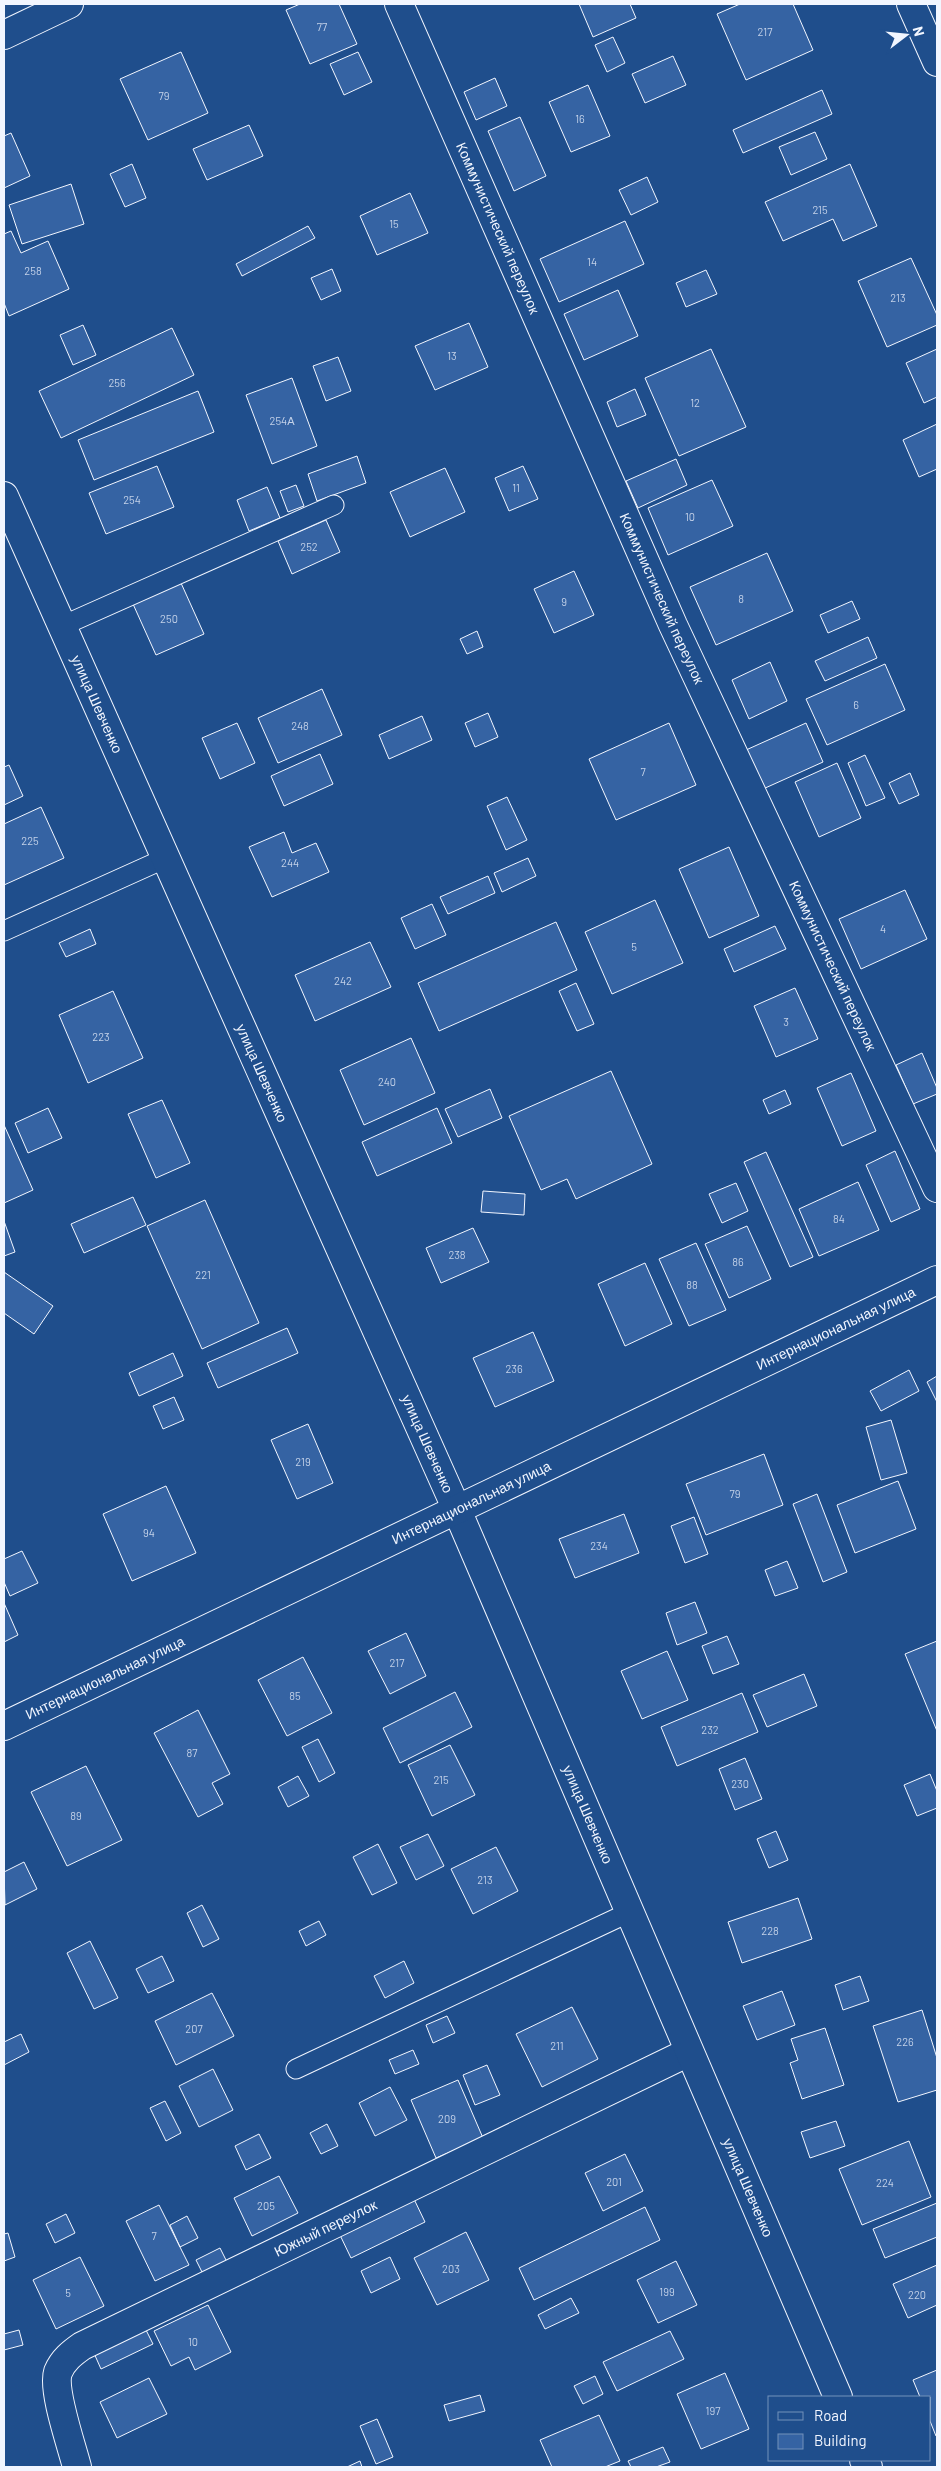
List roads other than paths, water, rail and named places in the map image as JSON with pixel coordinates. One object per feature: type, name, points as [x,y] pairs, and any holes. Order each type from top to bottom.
[{"type":"street","points":[[4,35],[69,4]]},
{"type":"street","name":"Коммунистический переулок","points":[[399,4],[673,625],[937,1188]]},
{"type":"street","points":[[911,4],[937,62]]},
{"type":"street","name":"улица Шевченко","points":[[4,496],[457,1510],[838,2396]]},
{"type":"street","name":"Интернациональная улица","points":[[4,1726],[937,1280]]},
{"type":"street","name":"Южный переулок","points":[[77,2467],[57,2390],[58,2372],[66,2358],[82,2346],[689,2052]]},
{"type":"lane","points":[[62,626],[334,505]]},
{"type":"lane","points":[[4,931],[166,858]]},
{"type":"lane","points":[[296,2069],[630,1912]]}]
